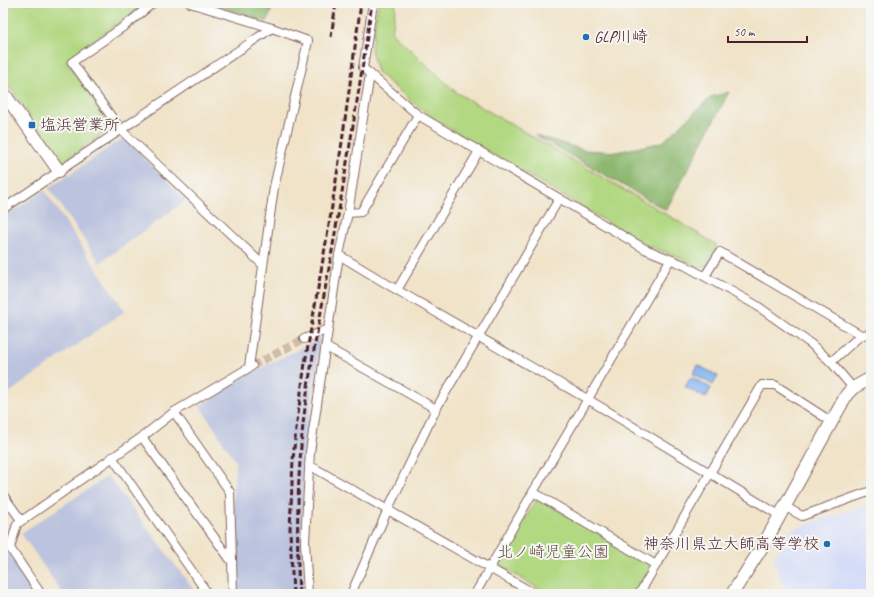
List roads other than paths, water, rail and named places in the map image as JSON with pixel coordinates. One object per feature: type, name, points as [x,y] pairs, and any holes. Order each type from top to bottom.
[{"type":"street","points":[[153,3],[126,25],[72,62],[122,130],[263,265]]},
{"type":"street","points":[[41,594],[10,548],[17,524],[142,437],[174,412],[250,366],[274,187],[308,41],[272,28],[190,3]]},
{"type":"street","points":[[374,3],[363,68],[418,115],[645,249],[684,265],[756,305],[811,344],[831,362],[853,388]]},
{"type":"street","points":[[3,209],[272,28]]},
{"type":"street","points":[[308,594],[306,542],[310,452],[339,255],[348,213],[370,74]]},
{"type":"street","points":[[3,92],[59,171]]},
{"type":"street","points":[[348,213],[361,212],[418,115]]},
{"type":"street","points":[[397,290],[479,151]]},
{"type":"street","points":[[351,594],[388,509],[436,409],[559,199]]},
{"type":"street","points":[[705,276],[720,252],[861,335],[871,334]]},
{"type":"street","points":[[339,255],[589,400],[710,474],[782,510],[802,516],[871,491]]},
{"type":"street","points":[[475,594],[533,492],[589,400],[670,260]]},
{"type":"street","points":[[304,339],[328,329]]},
{"type":"street","points":[[831,362],[861,335]]},
{"type":"street","points":[[326,347],[436,409]]},
{"type":"street","points":[[732,594],[764,544],[847,394],[853,388],[871,378]]},
{"type":"street","points":[[639,594],[762,385],[775,385],[832,422]]},
{"type":"street","points":[[174,412],[230,492],[233,594]]},
{"type":"street","points":[[142,437],[232,562]]},
{"type":"street","points":[[112,457],[208,594]]},
{"type":"street","points":[[309,465],[535,594]]},
{"type":"street","points":[[533,492],[656,565]]},
{"type":"street","points":[[3,495],[21,520]]},
{"type":"water","points":[[698,365],[718,376],[713,385],[693,374]]},
{"type":"water","points":[[691,377],[711,388],[706,398],[685,387]]},
{"type":"tunnel","points":[[252,366],[304,339]]},
{"type":"railway","points":[[331,37],[336,3]]},
{"type":"railway","points":[[293,594],[290,530],[296,429],[305,363],[342,142],[361,3]]},
{"type":"railway","points":[[299,594],[298,494],[305,408],[348,158],[372,3]]},
{"type":"place","name":"GLP川崎","points":[[586,37]]},
{"type":"place","name":"塩浜営業所","points":[[32,125]]},
{"type":"place","name":"神奈川県立大師高等学校","points":[[827,544]]},
{"type":"park label","name":"北ノ崎児童公園","points":[[553,552]]}]
